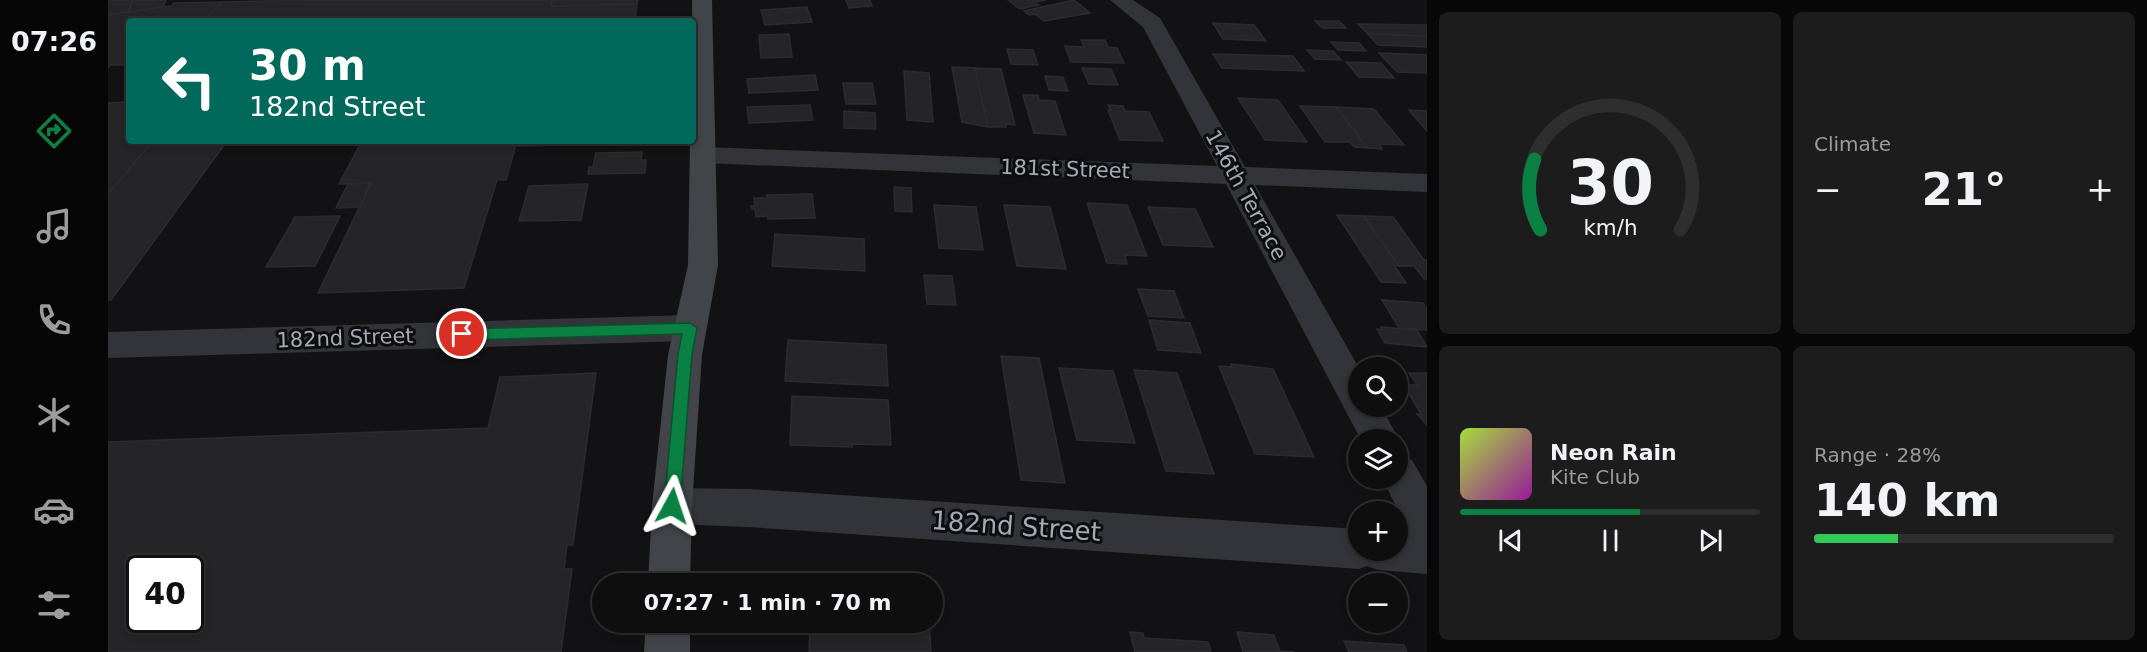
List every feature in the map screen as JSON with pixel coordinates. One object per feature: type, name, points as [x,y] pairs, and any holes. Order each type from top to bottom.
[{"type":"street","points":[[669,573],[672,506],[685,354],[703,265],[703,155],[698,71],[702,0]]},
{"type":"street","name":"146th Terrace","points":[[1119,0],[1152,23],[1348,381]]},
{"type":"street","name":"181st Street","points":[[703,155],[1427,183]]},
{"type":"street","name":"182nd Street","points":[[108,345],[690,328]]},
{"type":"street","points":[[1407,489],[1427,525]]},
{"type":"street","name":"182nd Street","points":[[672,506],[749,508],[1348,548]]},
{"type":"street","points":[[1408,552],[1427,554]]},
{"type":"street","points":[[667,652],[668,633]]},
{"type":"building","points":[[108,0],[133,0],[128,12],[108,15]]},
{"type":"building","points":[[133,0],[166,0],[163,7],[128,12]]},
{"type":"building","points":[[553,0],[551,6],[637,4],[635,18],[207,18],[222,2]]},
{"type":"building","points":[[553,0],[638,0],[637,4],[551,6]]},
{"type":"building","points":[[846,0],[870,0],[872,6],[849,8]]},
{"type":"building","points":[[1008,0],[1046,0],[1034,2],[1039,5],[1020,9]]},
{"type":"building","points":[[1074,0],[1090,13],[1044,21],[1035,14],[1029,15],[1024,11]]},
{"type":"building","points":[[222,2],[207,18],[126,18],[126,65],[110,65],[108,68],[108,15],[171,6],[174,3]]},
{"type":"building","points":[[807,7],[812,22],[765,25],[761,10]]},
{"type":"building","points":[[1315,21],[1339,21],[1346,28],[1322,28]]},
{"type":"building","points":[[1213,23],[1254,25],[1266,41],[1223,39]]},
{"type":"building","points":[[1358,24],[1427,25],[1427,36],[1368,34]]},
{"type":"building","points":[[789,34],[792,57],[761,58],[759,35]]},
{"type":"building","points":[[1368,34],[1427,36],[1427,47],[1378,45]]},
{"type":"building","points":[[1081,40],[1105,40],[1108,47],[1117,48],[1124,63],[1071,62],[1065,46],[1084,47]]},
{"type":"building","points":[[1331,42],[1359,43],[1366,51],[1338,50]]},
{"type":"building","points":[[1007,49],[1033,50],[1038,65],[1011,64]]},
{"type":"building","points":[[1307,50],[1333,51],[1341,60],[1315,59]]},
{"type":"building","points":[[1379,53],[1427,55],[1427,73],[1397,72]]},
{"type":"building","points":[[1213,54],[1293,56],[1304,71],[1222,68]]},
{"type":"building","points":[[1346,62],[1381,63],[1394,78],[1359,77]]},
{"type":"building","points":[[952,67],[975,68],[988,127],[962,122]]},
{"type":"building","points":[[975,68],[1001,69],[1015,125],[988,127]]},
{"type":"building","points":[[1082,68],[1111,69],[1118,85],[1089,84]]},
{"type":"building","points":[[904,71],[929,73],[933,122],[907,120]]},
{"type":"building","points":[[815,75],[818,90],[749,93],[747,79]]},
{"type":"building","points":[[1045,76],[1063,77],[1068,91],[1049,90]]},
{"type":"building","points":[[843,83],[872,83],[876,104],[846,104]]},
{"type":"building","points":[[1023,95],[1038,95],[1039,100],[1055,101],[1066,135],[1034,133]]},
{"type":"building","points":[[1238,98],[1278,100],[1307,142],[1265,140]]},
{"type":"building","points":[[126,102],[126,144],[150,144],[108,194],[108,103]]},
{"type":"building","points":[[810,105],[813,120],[749,123],[747,107]]},
{"type":"building","points":[[1108,105],[1123,106],[1125,111],[1149,112],[1163,141],[1120,140]]},
{"type":"building","points":[[1300,106],[1336,107],[1368,148],[1354,147],[1350,142],[1325,142]]},
{"type":"building","points":[[1336,107],[1374,109],[1404,145],[1379,144],[1382,149],[1368,148]]},
{"type":"building","points":[[1409,110],[1427,111],[1427,131]]},
{"type":"building","points":[[844,111],[875,113],[876,129],[844,128]]},
{"type":"building","points":[[150,144],[225,144],[111,300],[108,300],[108,194]]},
{"type":"building","points":[[360,144],[516,144],[506,180],[497,180],[464,288],[318,293],[371,183],[339,184]]},
{"type":"building","points":[[516,144],[566,144],[566,145],[515,146]]},
{"type":"building","points":[[642,152],[641,160],[646,160],[645,173],[588,174],[589,167],[593,167],[596,153]]},
{"type":"building","points":[[371,183],[360,207],[336,208],[348,184]]},
{"type":"building","points":[[588,184],[581,220],[519,221],[529,186]]},
{"type":"building","points":[[894,187],[911,188],[912,212],[895,211]]},
{"type":"building","points":[[812,194],[815,218],[756,217],[755,209],[751,206],[755,206],[754,198],[767,198],[767,195]]},
{"type":"building","points":[[1087,203],[1127,205],[1147,256],[1125,255],[1127,264],[1107,263]]},
{"type":"building","points":[[934,205],[976,207],[983,250],[939,248]]},
{"type":"building","points":[[1004,205],[1050,207],[1066,269],[1017,266]]},
{"type":"building","points":[[1148,207],[1195,209],[1213,247],[1163,245]]},
{"type":"building","points":[[1337,215],[1364,216],[1399,266],[1394,265],[1406,283],[1381,282]]},
{"type":"building","points":[[340,216],[315,266],[266,267],[295,217]]},
{"type":"building","points":[[1364,216],[1393,217],[1424,260],[1427,260],[1427,279],[1424,279],[1414,266],[1399,266]]},
{"type":"building","points":[[775,234],[864,239],[865,271],[772,266]]},
{"type":"building","points":[[924,275],[952,276],[956,305],[927,304]]},
{"type":"building","points":[[1138,289],[1174,291],[1184,318],[1148,316]]},
{"type":"building","points":[[1382,300],[1423,303],[1427,309],[1427,330],[1399,328]]},
{"type":"building","points":[[1149,320],[1190,323],[1201,353],[1158,350]]},
{"type":"building","points":[[1381,327],[1417,330],[1427,347],[1385,343],[1377,329],[1382,330]]},
{"type":"building","points":[[788,340],[886,345],[888,386],[785,381]]},
{"type":"building","points":[[1001,356],[1039,358],[1065,483],[1021,480]]},
{"type":"building","points":[[1231,364],[1273,369],[1314,457],[1255,454],[1219,366],[1232,367]]},
{"type":"building","points":[[1059,368],[1113,371],[1135,443],[1077,440]]},
{"type":"building","points":[[1134,370],[1177,373],[1214,474],[1166,471]]},
{"type":"building","points":[[596,373],[573,545],[567,545],[564,569],[572,569],[561,652],[108,652],[108,442],[488,428],[500,377]]},
{"type":"building","points":[[1409,373],[1427,373],[1427,425],[1417,414],[1421,414],[1408,392],[1408,385],[1417,385]]},
{"type":"building","points":[[792,396],[888,400],[891,445],[853,444],[852,447],[790,445]]},
{"type":"building","points":[[1130,632],[1143,633],[1144,638],[1208,642],[1211,652],[1135,652]]},
{"type":"building","points":[[1237,632],[1274,635],[1280,651],[1294,652],[1243,652]]},
{"type":"building","points":[[810,633],[930,633],[931,652],[809,652]]},
{"type":"building","points":[[1344,641],[1404,645],[1407,652],[1349,652]]},
{"type":"route","points":[[462,334],[690,328],[685,354],[672,506]]}]
